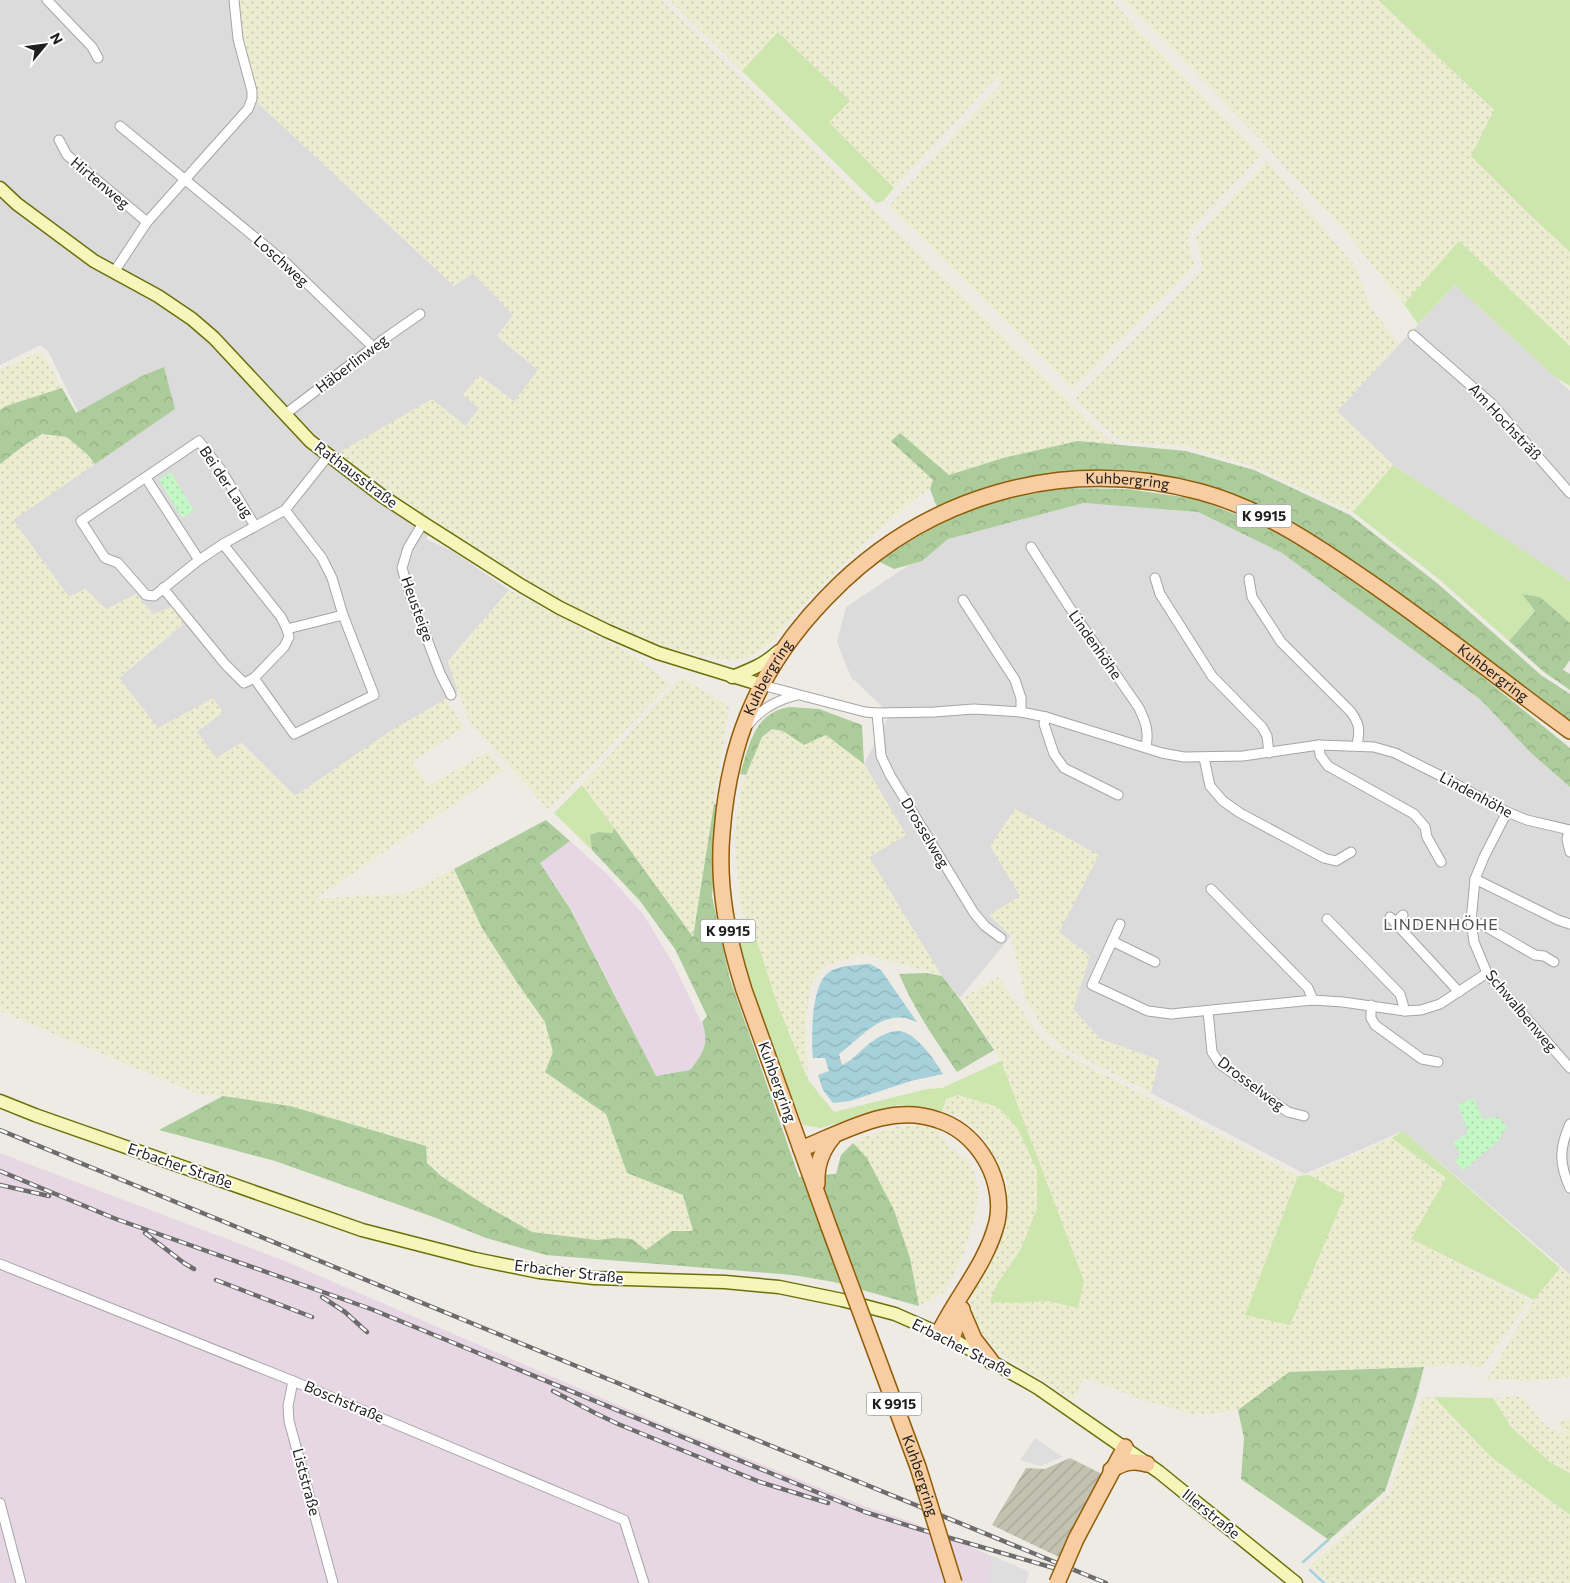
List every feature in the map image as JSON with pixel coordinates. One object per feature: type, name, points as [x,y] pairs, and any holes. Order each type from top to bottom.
[{"type":"main road","name":"Rathausstraße","points":[[0,188],[17,204],[94,261],[158,296],[192,319],[214,338],[310,441],[382,496],[522,586],[576,616],[658,653],[762,685]]},
{"type":"main road","name":"Kuhbergring","points":[[954,1583],[918,1467],[818,1198],[744,990],[734,958],[724,913],[721,879],[721,837],[729,781],[742,732],[749,714],[762,685],[784,647],[806,618],[854,570],[904,533],[937,515],[972,500],[1010,489],[1061,480],[1132,479],[1201,492],[1234,503],[1274,520],[1318,546],[1416,615],[1570,731]]},
{"type":"main road","points":[[732,677],[770,660],[784,647]]},
{"type":"main road","name":"Erbacher Straße","points":[[0,1101],[362,1230],[475,1258],[539,1272],[594,1278],[725,1282],[779,1287],[895,1314],[946,1336],[1038,1388],[1124,1447]]},
{"type":"main road","points":[[801,1149],[864,1123],[894,1115],[923,1115],[950,1124],[974,1141],[990,1165],[993,1174],[998,1193],[997,1222],[987,1248],[964,1290],[946,1336]]},
{"type":"main road","points":[[818,1198],[816,1176],[818,1164],[823,1149],[834,1135]]},
{"type":"main road","points":[[946,1336],[962,1310],[964,1290]]},
{"type":"main road","points":[[962,1310],[974,1339],[991,1361]]},
{"type":"main road","points":[[1057,1583],[1076,1539],[1124,1447]]},
{"type":"main road","name":"Illerstraße","points":[[1124,1447],[1200,1504],[1296,1583]]},
{"type":"main road","points":[[1111,1470],[1127,1462],[1136,1461],[1147,1464]]},
{"type":"street","points":[[47,0],[92,47],[98,58]]},
{"type":"street","points":[[114,272],[147,222],[247,112],[252,99],[252,91],[238,40],[234,0]]},
{"type":"street","name":"Loschweg","points":[[120,126],[286,264],[373,347]]},
{"type":"street","name":"Hirtenweg","points":[[59,140],[67,155],[147,222]]},
{"type":"street","name":"Häberlinweg","points":[[284,415],[373,347],[420,314]]},
{"type":"street","name":"Am Hochsträß","points":[[1413,335],[1492,404],[1570,494]]},
{"type":"street","name":"Bei der Laug","points":[[255,526],[233,489],[199,441],[82,521],[105,558],[118,563],[146,595],[154,596],[222,544],[285,510],[328,456]]},
{"type":"street","points":[[146,478],[199,560]]},
{"type":"street","points":[[254,678],[294,734],[374,695],[343,615],[332,578],[322,558],[285,510]]},
{"type":"street","name":"Heusteige","points":[[424,523],[408,548],[402,568],[409,592],[450,695]]},
{"type":"street","points":[[163,588],[225,664],[244,683],[254,678],[284,647],[289,637],[281,617],[222,544]]},
{"type":"street","name":"Lindenhöhe","points":[[1031,547],[1068,605],[1139,708],[1149,734],[1146,747]]},
{"type":"street","points":[[1155,578],[1160,594],[1212,676],[1262,727],[1267,736],[1269,753]]},
{"type":"street","points":[[1250,579],[1252,597],[1281,642],[1351,712],[1357,721],[1360,732],[1357,745]]},
{"type":"street","points":[[963,600],[1015,680],[1021,698],[1021,712]]},
{"type":"street","points":[[287,629],[343,615]]},
{"type":"street","name":"Lindenhöhe","points":[[762,685],[865,712],[934,712],[974,709],[1021,712],[1046,717],[1184,757],[1204,758],[1269,753],[1319,745],[1374,747],[1395,753],[1507,812],[1527,820],[1570,830],[1567,840],[1570,852]]},
{"type":"street","points":[[742,732],[766,708],[782,699],[798,695]]},
{"type":"street","name":"Drosselweg","points":[[877,713],[881,756],[890,775],[974,913],[1001,938]]},
{"type":"street","points":[[1046,717],[1044,724],[1054,754],[1064,768],[1106,790],[1118,794]]},
{"type":"street","points":[[1319,745],[1320,755],[1328,766],[1414,814],[1425,827],[1427,837],[1441,862]]},
{"type":"street","points":[[1204,758],[1210,786],[1215,794],[1223,802],[1240,813],[1324,858],[1336,861],[1351,852]]},
{"type":"street","name":"Schwalbenweg","points":[[1507,812],[1475,878],[1471,922],[1474,942],[1487,973],[1570,1066]]},
{"type":"street","points":[[1475,878],[1570,924]]},
{"type":"street","points":[[1211,889],[1308,988],[1313,1000]]},
{"type":"street","points":[[1225,902],[1233,895]]},
{"type":"street","points":[[1403,915],[1392,920],[1460,992]]},
{"type":"street","points":[[1327,919],[1341,928],[1400,994],[1406,1011]]},
{"type":"street","points":[[1471,922],[1484,925],[1535,955],[1544,956],[1554,962]]},
{"type":"street","points":[[1120,924],[1092,985],[1148,1011],[1170,1014],[1313,1000],[1343,1002],[1406,1011],[1421,1010],[1432,1007],[1460,992],[1487,973]]},
{"type":"street","points":[[1112,941],[1155,962]]},
{"type":"street","points":[[1371,1006],[1371,1018],[1375,1026],[1422,1059],[1438,1062]]},
{"type":"street","name":"Drosselweg","points":[[1208,1011],[1212,1052],[1220,1064],[1288,1112],[1304,1116]]},
{"type":"street","points":[[1570,1124],[1564,1139],[1561,1156],[1563,1172],[1570,1188]]},
{"type":"street","name":"Boschstraße","points":[[0,1264],[293,1381],[624,1520],[644,1583]]},
{"type":"street","name":"Liststraße","points":[[293,1381],[288,1406],[290,1420],[333,1583]]},
{"type":"street","points":[[0,1503],[21,1583]]},
{"type":"shaded area","points":[[0,0],[232,0],[247,88],[259,104],[454,286],[473,273],[513,315],[497,336],[538,370],[515,402],[479,375],[479,408],[466,426],[338,454],[435,524],[426,539],[454,552],[509,590],[448,661],[458,692],[391,731],[295,796],[242,743],[216,758],[197,732],[158,728],[119,678],[186,622],[153,614],[106,609],[85,589],[69,597],[13,520],[174,409],[142,376],[78,412],[48,351],[41,345],[0,365]]},
{"type":"shaded area","points":[[238,0],[661,0],[1090,422],[1111,441],[1121,445],[1078,441],[1003,458],[949,475],[901,434],[891,441],[933,480],[930,489],[915,499],[870,538],[797,611],[774,640],[752,656],[731,661],[660,647],[552,596],[521,579],[435,524],[338,453],[432,399],[466,426],[479,408],[463,395],[479,375],[514,402],[538,370],[497,336],[513,315],[473,273],[454,286],[259,104],[256,100],[242,39]]},
{"type":"shaded area","points":[[670,0],[1112,0],[1139,31],[1261,155],[1193,227],[1188,236],[1189,250],[1195,265],[1072,389],[889,206],[1002,83],[998,76],[894,188],[829,122],[849,101],[779,32],[742,71]]},
{"type":"shaded area","points":[[1123,0],[1378,0],[1494,111],[1529,214],[1570,252],[1570,346],[1459,242],[1404,304],[1345,231],[1250,129]]},
{"type":"shaded area","points":[[1267,161],[1355,266],[1371,308],[1399,344],[1337,411],[1393,465],[1353,512],[1255,467],[1187,446],[1128,442],[1115,437],[1075,399],[1203,270],[1196,237]]},
{"type":"shaded area","points":[[1455,285],[1570,391],[1570,581],[1393,465],[1337,411]]},
{"type":"shaded area","points":[[39,352],[44,355],[62,388],[6,406],[0,410],[0,370]]},
{"type":"shaded area","points":[[42,434],[67,437],[88,455],[95,464],[13,520],[69,597],[85,589],[106,609],[136,594],[153,614],[174,606],[186,621],[119,678],[158,728],[213,698],[223,712],[197,732],[216,758],[241,743],[295,796],[391,731],[446,699],[464,728],[412,762],[428,786],[487,752],[504,770],[315,899],[409,893],[454,869],[482,928],[545,1022],[553,1052],[545,1072],[606,1114],[627,1173],[683,1195],[694,1231],[672,1231],[646,1250],[614,1238],[597,1240],[532,1232],[483,1204],[441,1176],[427,1163],[425,1146],[290,1106],[198,1094],[0,1011],[0,464]]},
{"type":"shaded area","points":[[1084,503],[1198,512],[1282,553],[1481,700],[1531,753],[1570,787],[1570,1274],[1403,1131],[1305,1174],[1151,1093],[1159,1060],[1100,1039],[1073,1009],[1090,956],[1059,932],[1020,896],[1011,936],[960,998],[941,975],[869,857],[906,835],[864,764],[890,714],[851,677],[837,642],[846,607],[948,539]]},
{"type":"shaded area","points":[[509,590],[633,655],[670,684],[548,809],[474,727],[468,718],[448,662]]},
{"type":"shaded area","points":[[681,677],[729,707],[693,937],[582,785]]},
{"type":"shaded area","points":[[772,729],[783,731],[804,745],[826,735],[864,764],[906,835],[869,857],[941,975],[864,954],[825,966],[811,984],[805,1025],[808,1080],[777,1003],[754,932],[748,931],[740,904],[734,835],[741,789],[762,737]]},
{"type":"shaded area","points":[[1015,809],[1099,855],[1059,932],[1090,956],[1073,1009],[1100,1039],[1159,1060],[1151,1093],[1062,1047],[1046,1032],[1026,1000],[1011,936],[989,915],[1020,896],[990,846]]},
{"type":"shaded area","points":[[570,841],[608,875],[643,914],[674,965],[707,1034],[702,1054],[690,1070],[656,1076],[572,910],[540,863]]},
{"type":"shaded area","points":[[998,977],[1042,1039],[1055,1049],[1298,1176],[1245,1315],[1344,1195],[1309,1175],[1392,1138],[1446,1178],[1411,1239],[1529,1301],[1481,1368],[1469,1365],[1289,1372],[1238,1410],[1196,1415],[1143,1400],[1084,1378],[1073,1400],[998,1352],[978,1329],[970,1307],[973,1287],[991,1255],[1007,1220],[1008,1183],[981,1135],[961,1118],[942,1111],[946,1099],[958,1095],[998,1107],[1018,1129],[1037,1170],[1037,1208],[1021,1249],[997,1284],[1014,1303],[1048,1301],[1078,1308],[1084,1281],[1001,1061],[963,998]]},
{"type":"shaded area","points":[[919,1125],[938,1130],[949,1148],[965,1158],[975,1172],[979,1191],[976,1214],[962,1258],[944,1292],[919,1306],[910,1258],[894,1210],[853,1143],[869,1135],[896,1127]]},
{"type":"shaded area","points":[[0,1153],[285,1261],[662,1424],[867,1507],[912,1522],[1029,1572],[1026,1583],[0,1583]]},
{"type":"shaded area","points":[[1560,1268],[1570,1274],[1570,1377],[1529,1381],[1487,1379],[1534,1300]]},
{"type":"shaded area","points":[[1523,1396],[1529,1407],[1546,1426],[1566,1435],[1558,1422],[1570,1419],[1570,1473],[1551,1463],[1510,1427],[1493,1398]]},
{"type":"shaded area","points":[[1434,1397],[1490,1456],[1570,1515],[1570,1583],[1330,1583],[1310,1566],[1389,1494],[1423,1398]]},
{"type":"shaded area","points":[[1035,1438],[1063,1457],[1040,1466],[1020,1460]]},
{"type":"shaded area","points":[[1070,1458],[1104,1475],[1061,1558],[992,1525],[1026,1468],[1045,1469]]},
{"type":"shaded area","points":[[993,1556],[1029,1572],[1026,1583],[996,1583],[987,1579],[992,1566],[990,1564]]},
{"type":"green space","points":[[1378,0],[1570,0],[1570,252],[1471,156],[1494,110]]},
{"type":"green space","points":[[778,32],[850,101],[829,122],[894,188],[883,201],[876,203],[742,71]]},
{"type":"green space","points":[[1459,241],[1570,346],[1570,386],[1555,377],[1455,285],[1418,324],[1404,304]]},
{"type":"green space","points":[[164,367],[175,409],[95,464],[88,455],[67,437],[42,434],[0,464],[0,410],[6,406],[62,388],[76,413],[142,376]]},
{"type":"green space","points":[[900,433],[949,475],[1003,458],[1078,441],[1186,451],[1254,470],[1350,515],[1437,583],[1541,675],[1570,694],[1570,724],[1378,583],[1183,482],[1125,472],[1088,470],[1003,483],[937,507],[930,489],[933,480],[891,441]]},
{"type":"green space","points":[[1393,465],[1570,581],[1570,623],[1540,597],[1523,594],[1535,611],[1509,641],[1440,580],[1353,512]]},
{"type":"green space","points":[[171,472],[194,511],[182,518],[159,480]]},
{"type":"green space","points":[[1057,488],[1127,489],[1197,499],[1275,530],[1350,575],[1478,673],[1570,748],[1570,787],[1531,753],[1481,700],[1282,553],[1198,512],[1084,503],[948,539],[922,561],[894,569],[878,561],[946,521],[981,505],[1024,492]]},
{"type":"green space","points":[[1522,594],[1540,597],[1570,623],[1570,660],[1563,670],[1570,674],[1570,690],[1544,672],[1509,641],[1535,611]]},
{"type":"green space","points":[[790,707],[819,709],[862,725],[864,764],[826,735],[804,745],[783,731],[772,729],[762,737],[746,775],[740,774],[751,739],[760,723],[774,712]]},
{"type":"green space","points":[[582,785],[614,828],[612,833],[598,832],[590,835],[592,850],[554,813]]},
{"type":"green space","points":[[714,804],[720,805],[712,896],[730,979],[799,1177],[836,1174],[841,1155],[853,1143],[867,1158],[894,1210],[910,1258],[919,1306],[834,1282],[793,1275],[546,1255],[486,1238],[436,1218],[275,1161],[159,1130],[223,1096],[290,1106],[426,1146],[427,1163],[441,1176],[483,1204],[532,1232],[597,1240],[614,1238],[632,1239],[646,1250],[672,1231],[693,1231],[683,1195],[627,1173],[606,1114],[545,1072],[553,1052],[545,1022],[482,928],[454,869],[546,820],[570,841],[540,863],[571,910],[656,1076],[690,1070],[704,1048],[705,1036],[702,1022],[707,1016],[675,949],[640,901],[592,850],[590,835],[598,832],[612,833],[614,828],[693,937]]},
{"type":"green space","points":[[754,932],[777,1003],[808,1080],[834,1112],[927,1089],[942,1088],[1001,1061],[1084,1281],[1078,1308],[1048,1301],[990,1302],[997,1284],[1021,1249],[1037,1208],[1037,1170],[1018,1129],[998,1107],[958,1095],[946,1099],[942,1111],[899,1105],[820,1128],[803,1125],[757,1010],[738,934]]},
{"type":"green space","points":[[927,973],[942,976],[994,1050],[957,1072],[918,1012],[899,974]]},
{"type":"green space","points":[[1473,1098],[1483,1119],[1498,1117],[1507,1126],[1498,1141],[1463,1171],[1456,1162],[1460,1153],[1453,1143],[1468,1132],[1458,1105]]},
{"type":"green space","points":[[1403,1131],[1560,1268],[1534,1300],[1411,1239],[1446,1178],[1392,1138]]},
{"type":"green space","points":[[1309,1175],[1345,1195],[1290,1325],[1245,1315],[1298,1176]]},
{"type":"green space","points":[[1424,1367],[1416,1398],[1385,1491],[1329,1540],[1241,1479],[1244,1438],[1238,1410],[1289,1372]]},
{"type":"green space","points":[[1434,1397],[1493,1398],[1511,1427],[1551,1463],[1570,1473],[1570,1515],[1490,1456]]},
{"type":"water","points":[[870,964],[881,970],[917,1022],[905,1018],[894,1018],[874,1026],[839,1054],[842,1065],[878,1037],[898,1031],[904,1032],[918,1041],[930,1054],[943,1074],[911,1081],[850,1101],[833,1103],[823,1090],[818,1075],[829,1071],[825,1058],[813,1058],[812,1026],[815,1000],[822,980],[832,970]]},
{"type":"waterway","points":[[1303,1562],[1328,1540]]},
{"type":"waterway","points":[[1310,1570],[1324,1583]]},
{"type":"railway","points":[[0,1130],[1106,1583]]},
{"type":"railway","points":[[0,1171],[116,1219],[371,1309],[865,1512],[1054,1568]]},
{"type":"railway","points":[[0,1185],[49,1196]]},
{"type":"railway","points":[[145,1233],[194,1269]]},
{"type":"railway","points":[[216,1280],[312,1317]]},
{"type":"railway","points":[[322,1297],[345,1312],[367,1332]]},
{"type":"railway","points":[[553,1391],[618,1424],[760,1482],[828,1503]]},
{"type":"district","name":"LINDENHÖHE","points":[[1441,924]]}]
